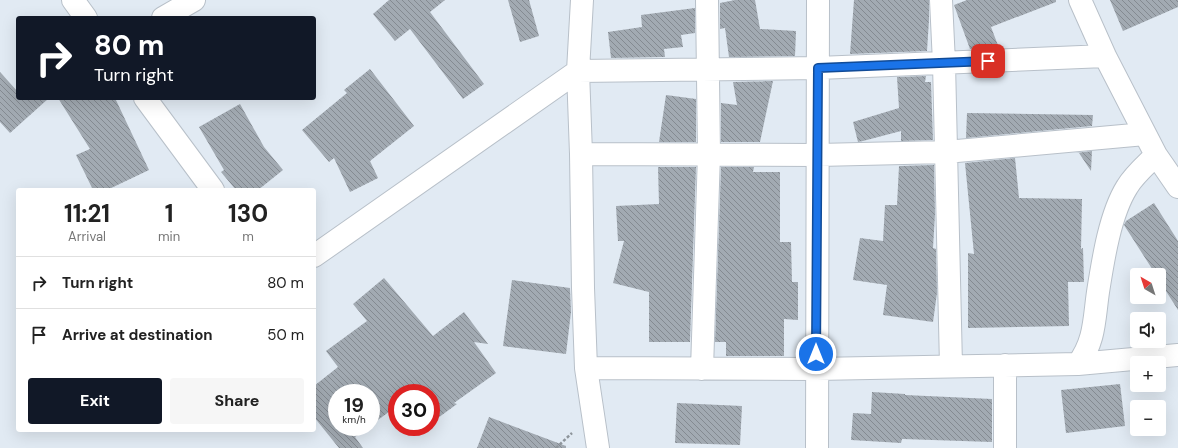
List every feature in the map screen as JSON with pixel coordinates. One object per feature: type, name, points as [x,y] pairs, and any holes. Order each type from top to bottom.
[{"type":"street","points":[[73,0],[85,16]]},
{"type":"street","points":[[166,16],[194,0]]},
{"type":"street","points":[[582,0],[578,71],[582,154],[583,288],[586,368],[598,448]]},
{"type":"street","points":[[702,369],[709,154],[707,0]]},
{"type":"street","points":[[817,448],[818,0]]},
{"type":"street","points":[[941,0],[944,63],[951,366]]},
{"type":"street","points":[[1080,0],[1105,56],[1156,155],[1178,187]]},
{"type":"street","points":[[316,255],[578,71],[818,68],[1105,56]]},
{"type":"street","points":[[146,100],[212,188]]},
{"type":"street","points":[[582,154],[818,155],[946,152],[1145,134]]},
{"type":"street","points":[[1078,364],[1084,355],[1094,331],[1098,292],[1107,242],[1116,208],[1127,186],[1156,155]]},
{"type":"street","points":[[586,368],[816,369],[1078,364],[1178,355]]},
{"type":"street","points":[[1005,365],[1005,448]]},
{"type":"building","points":[[389,0],[445,0],[430,12],[484,84],[463,99],[410,29],[395,41],[373,14]]},
{"type":"building","points":[[508,0],[529,0],[539,36],[520,42]]},
{"type":"building","points":[[735,0],[755,0],[760,29],[796,31],[795,56],[729,57],[725,28],[720,29],[720,3]]},
{"type":"building","points":[[854,0],[929,0],[927,51],[850,54]]},
{"type":"building","points":[[967,0],[1056,0],[1056,2],[991,27],[999,48],[970,49],[954,5]]},
{"type":"building","points":[[1110,0],[1178,0],[1178,7],[1123,31]]},
{"type":"building","points":[[695,8],[695,33],[681,35],[683,47],[664,49],[665,57],[611,58],[608,32],[642,27],[641,15]]},
{"type":"building","points":[[370,69],[414,126],[370,161],[378,178],[350,192],[334,158],[329,162],[302,130],[347,93],[344,90]]},
{"type":"building","points":[[0,72],[16,90],[16,100],[47,100],[10,133],[0,122]]},
{"type":"building","points":[[926,76],[925,82],[931,82],[933,140],[901,141],[901,131],[858,142],[853,122],[899,108],[897,77]]},
{"type":"building","points":[[773,81],[760,142],[721,142],[721,103],[737,105],[733,82]]},
{"type":"building","points":[[666,95],[696,99],[696,142],[659,142]]},
{"type":"building","points":[[59,100],[116,100],[149,170],[111,188],[92,188],[76,155],[90,149]]},
{"type":"building","points":[[240,104],[264,147],[283,170],[260,188],[234,188],[221,172],[224,170],[199,127]]},
{"type":"building","points":[[967,113],[1093,115],[1092,126],[966,138]]},
{"type":"building","points":[[1092,151],[1091,171],[1079,153],[1076,153]]},
{"type":"building","points":[[1015,158],[1019,198],[1082,199],[1081,249],[1083,248],[1084,282],[1068,282],[1069,326],[968,328],[968,253],[974,254],[965,163]]},
{"type":"building","points":[[934,165],[935,214],[933,248],[936,249],[937,293],[933,322],[883,315],[887,285],[853,280],[860,238],[883,241],[885,205],[897,205],[899,166]]},
{"type":"building","points":[[658,167],[696,167],[690,342],[649,342],[649,292],[613,283],[624,241],[618,241],[616,206],[659,204]]},
{"type":"building","points":[[721,167],[754,167],[753,172],[780,172],[780,242],[791,242],[792,282],[798,282],[798,320],[784,319],[784,356],[726,356],[726,342],[715,342]]},
{"type":"building","points":[[1154,203],[1178,241],[1178,310],[1166,291],[1166,268],[1152,268],[1124,225],[1126,221]]},
{"type":"building","points":[[384,278],[433,336],[464,312],[488,344],[474,342],[496,373],[454,403],[457,404],[440,416],[440,384],[388,384],[388,413],[380,418],[380,384],[328,384],[328,434],[316,419],[316,384],[338,367],[326,351],[367,321],[353,304]]},
{"type":"building","points":[[512,280],[570,288],[571,312],[566,354],[503,346]]},
{"type":"building","points":[[1120,384],[1125,426],[1066,433],[1061,390]]},
{"type":"building","points":[[872,392],[992,399],[992,442],[902,439],[901,443],[851,440],[853,413],[871,414]]},
{"type":"building","points":[[677,403],[742,406],[740,445],[675,443]]},
{"type":"building","points":[[489,417],[566,446],[566,448],[477,448]]},
{"type":"building","points":[[329,436],[356,436],[355,437],[363,448],[339,448]]},
{"type":"route","points":[[816,354],[818,68],[988,61]]}]
